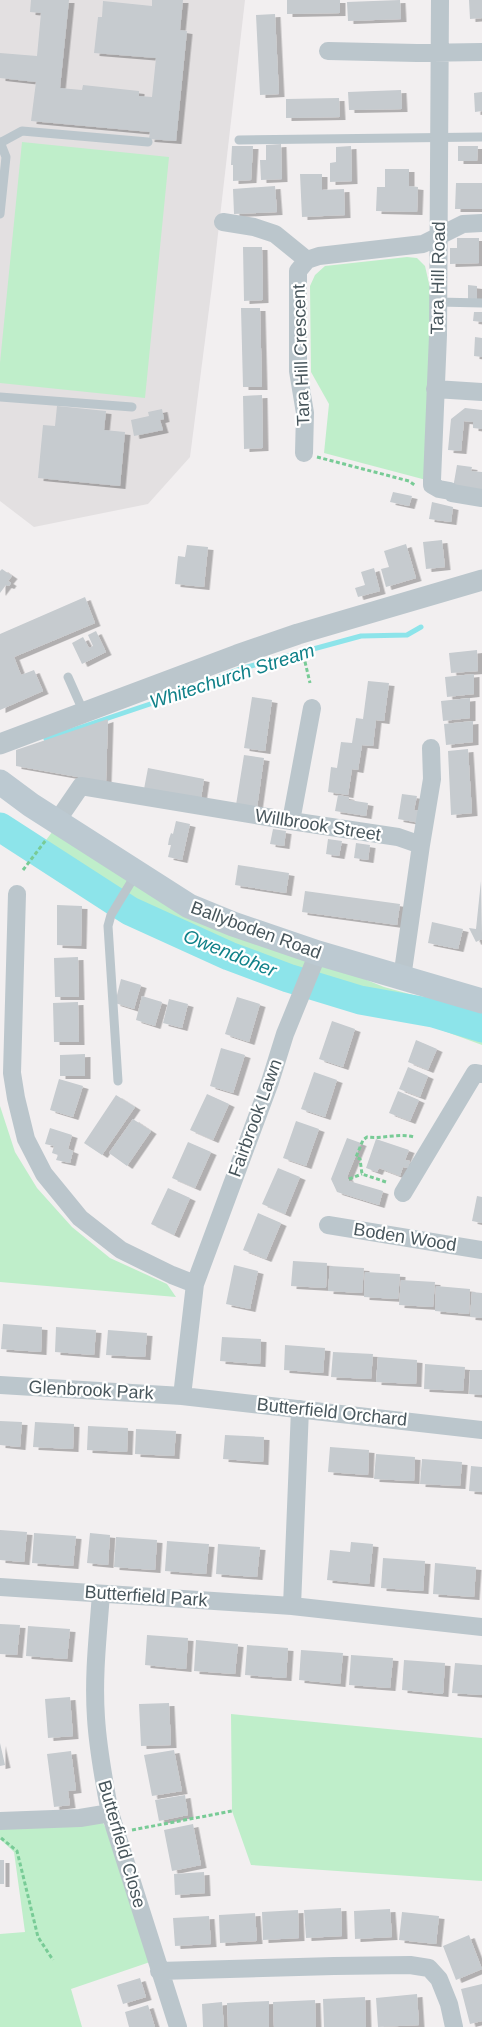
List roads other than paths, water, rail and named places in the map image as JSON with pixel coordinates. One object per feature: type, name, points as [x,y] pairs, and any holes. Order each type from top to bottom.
[{"type":"main road","name":"Ballyboden Road","points":[[0,782],[52,830],[136,873],[189,906],[233,924],[318,953],[482,1001]]},
{"type":"street","name":"Tara Hill Road","points":[[440,0],[438,302],[432,485],[439,489],[482,498]]},
{"type":"street","points":[[328,50],[440,53],[482,52]]},
{"type":"street","name":"Tara Hill Crescent","points":[[223,222],[254,227],[275,234],[307,260]]},
{"type":"street","name":"Tara Hill Crescent","points":[[304,454],[305,412],[298,370],[298,271],[307,260],[319,256],[424,244],[463,224],[482,223]]},
{"type":"street","points":[[434,389],[482,392]]},
{"type":"street","points":[[3,746],[84,713],[290,637],[482,580]]},
{"type":"street","points":[[291,822],[312,708]]},
{"type":"street","points":[[402,978],[432,779],[431,748]]},
{"type":"street","name":"Willbrook Street","points":[[52,830],[73,785],[291,822],[398,837],[421,845]]},
{"type":"street","points":[[17,894],[6,1074],[16,1098],[26,1138],[44,1174],[80,1218],[121,1250],[195,1284]]},
{"type":"street","name":"Fairbrook Lawn","points":[[182,1396],[195,1284],[270,1082],[285,1034],[318,953]]},
{"type":"street","points":[[403,1193],[475,1074],[482,1074]]},
{"type":"street","name":"Boden Wood","points":[[328,1224],[482,1250]]},
{"type":"street","name":"Glenbrook Park","points":[[0,1385],[182,1396]]},
{"type":"street","name":"Butterfield Orchard","points":[[182,1396],[482,1430]]},
{"type":"street","points":[[292,1606],[300,1409]]},
{"type":"street","name":"Butterfield Park","points":[[0,1587],[292,1606],[482,1627]]},
{"type":"street","name":"Butterfield Close","points":[[101,1594],[96,1664],[96,1717],[103,1778],[110,1813],[178,2027]]},
{"type":"street","points":[[0,1821],[80,1818],[110,1813]]},
{"type":"street","points":[[159,1971],[410,1965],[429,1968],[439,1979],[449,2004],[454,2027]]},
{"type":"lane","points":[[0,214],[6,157],[0,142],[22,131],[148,142]]},
{"type":"lane","points":[[239,140],[482,137]]},
{"type":"lane","points":[[438,302],[482,303]]},
{"type":"lane","points":[[0,397],[132,407]]},
{"type":"lane","points":[[68,677],[84,713]]},
{"type":"lane","points":[[118,1081],[108,926],[113,912],[136,873]]},
{"type":"waterway","name":"Whitechurch Stream","points":[[46,739],[159,701],[240,669],[361,636],[407,635],[421,627]]},
{"type":"waterway","name":"Owendoher","points":[[0,827],[130,911],[229,956],[288,978],[360,1000],[433,1013],[482,1028]]}]
